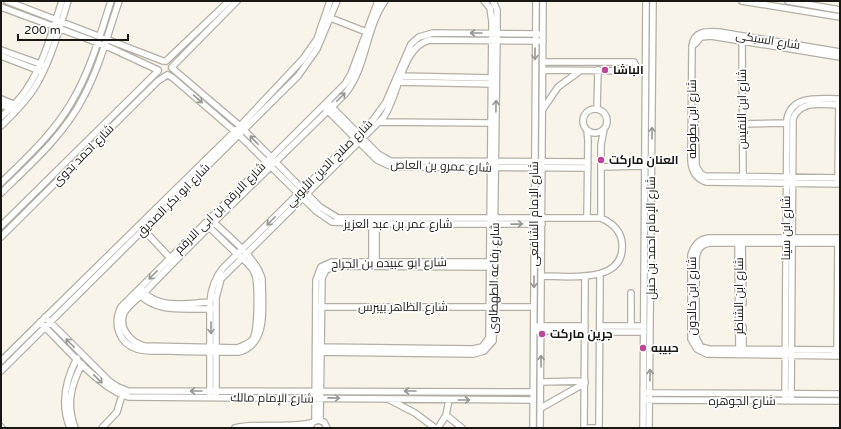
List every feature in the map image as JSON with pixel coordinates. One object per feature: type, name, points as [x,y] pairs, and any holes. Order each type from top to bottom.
[{"type":"street","points":[[7,1],[16,3],[164,61],[172,67]]},
{"type":"street","points":[[59,20],[62,1]]},
{"type":"street","points":[[1,126],[13,110],[32,91],[59,20],[68,1]]},
{"type":"street","points":[[1,183],[39,145],[64,114],[83,80],[100,36],[111,1]]},
{"type":"street","points":[[1,193],[32,162],[68,122],[90,85],[119,1]]},
{"type":"street","points":[[158,70],[158,65],[229,1]]},
{"type":"street","points":[[1,7],[104,45],[158,70],[160,74],[167,75],[172,67],[238,1]]},
{"type":"street","points":[[328,17],[330,1]]},
{"type":"street","points":[[328,17],[337,1]]},
{"type":"street","name":"شارع الارقم بن ابى الارقم","points":[[210,223],[241,254],[256,276],[256,332],[252,339],[243,346],[214,350],[161,349],[139,344],[131,339],[124,330],[123,319],[124,314],[140,292],[327,106],[344,94],[354,81],[378,1]]},
{"type":"street","name":"شارع الارقم بن ابى الارقم","points":[[369,33],[385,1]]},
{"type":"street","points":[[484,1],[490,8],[495,33]]},
{"type":"street","points":[[493,1],[497,10],[495,33]]},
{"type":"street","name":"شارع الإمام الشافعى","points":[[533,428],[536,1]]},
{"type":"street","name":"شارع الإمام الشافعى","points":[[540,428],[543,1]]},
{"type":"street","name":"شارع الإمام احمد بن حنبل","points":[[646,1],[649,62],[647,306],[647,400],[649,428]]},
{"type":"street","name":"شارع الإمام احمد بن حنبل","points":[[649,62],[653,1]]},
{"type":"street","points":[[742,1],[840,17]]},
{"type":"street","points":[[788,1],[840,10]]},
{"type":"street","points":[[328,17],[369,33]]},
{"type":"street","name":"شارع ابو بكر الصديق","points":[[1,371],[143,230],[242,128],[298,76],[311,59],[322,39],[328,17]]},
{"type":"street","name":"شارع صلاح الدين الأيوبي","points":[[302,194],[361,141],[379,122],[390,107],[408,48],[414,40],[423,35],[433,33],[543,34]]},
{"type":"street","name":"شارع رفاعه الطهطاوى","points":[[318,350],[473,349],[482,346],[489,338],[492,307],[493,81],[495,33]]},
{"type":"street","name":"شارع السبكى","points":[[697,38],[708,36],[742,38],[840,52]]},
{"type":"street","name":"شارع ابن بطوطه","points":[[697,38],[695,45],[694,104],[696,161],[698,170],[705,176],[709,177],[743,180],[839,181]]},
{"type":"street","name":"شارع السبكى","points":[[742,38],[840,57]]},
{"type":"street","name":"شارع ابن النفيس","points":[[742,38],[743,180]]},
{"type":"street","name":"شارع صلاح الدين الأيوبي","points":[[213,394],[218,288],[224,274],[241,254],[302,194],[380,111],[410,54],[416,46],[425,41],[543,41]]},
{"type":"street","points":[[1,50],[42,68]]},
{"type":"street","points":[[1,56],[42,68]]},
{"type":"street","points":[[543,62],[634,62],[636,66],[634,70],[543,70]]},
{"type":"street","name":"شارع عمر بن عبد العزيز","points":[[172,67],[242,128],[271,162],[321,215],[332,222],[492,222],[542,221],[587,217],[601,218]]},
{"type":"street","name":"شارع احمد بدوى","points":[[1,226],[158,70]]},
{"type":"street","points":[[597,109],[598,70]]},
{"type":"street","name":"شارع الإمام احمد بن حنبل","points":[[648,219],[645,166],[649,70]]},
{"type":"street","points":[[542,111],[558,87],[581,71]]},
{"type":"street","name":"شارع عمر بن عبد العزيز","points":[[167,75],[173,78],[271,162]]},
{"type":"street","name":"شارع احمد بدوى","points":[[1,236],[158,81],[167,75]]},
{"type":"street","points":[[398,79],[493,81]]},
{"type":"street","name":"شارع رفاعه الطهطاوى","points":[[493,81],[490,124],[493,166]]},
{"type":"street","points":[[1,99],[18,105]]},
{"type":"street","name":"شارع ابن سينا","points":[[789,181],[786,124],[787,115],[791,108],[801,101],[839,102]]},
{"type":"street","points":[[839,102],[839,181]]},
{"type":"street","name":"شارع ابن سينا","points":[[788,398],[789,181],[792,124],[794,115],[804,106],[839,102]]},
{"type":"street","points":[[1,105],[13,110]]},
{"type":"street","name":"شارع عمرو بن العاص","points":[[327,106],[377,160],[392,167],[588,165]]},
{"type":"street","points":[[541,276],[600,275],[606,273],[617,263],[622,250],[620,237],[613,225],[601,218],[601,140],[607,123],[606,117],[597,109],[589,110],[584,116],[583,123],[587,130],[587,217]]},
{"type":"street","points":[[1,117],[13,110]]},
{"type":"street","points":[[379,122],[490,124]]},
{"type":"street","points":[[742,124],[786,124]]},
{"type":"street","points":[[587,130],[595,133],[604,129]]},
{"type":"street","name":"شارع ابو بكر الصديق","points":[[1,360],[138,225],[237,133]]},
{"type":"street","points":[[601,166],[645,166]]},
{"type":"street","points":[[374,222],[374,264]]},
{"type":"street","points":[[138,225],[172,260]]},
{"type":"street","name":"شارع ابن خالدون","points":[[838,354],[741,352],[709,350],[701,347],[696,338],[693,313],[691,255],[694,246],[705,238],[740,240],[839,241]]},
{"type":"street","name":"شارع ابن الشاطر","points":[[740,240],[741,352]]},
{"type":"street","points":[[838,354],[839,241]]},
{"type":"street","name":"شارع صلاح الدين الأيوبي","points":[[214,350],[210,306],[211,292],[215,279],[223,268],[241,254]]},
{"type":"street","name":"شارع ابو عبيده بن الجراح","points":[[314,423],[318,398],[319,307],[322,278],[326,270],[335,266],[374,264],[492,265]]},
{"type":"street","points":[[588,428],[598,428],[600,275]]},
{"type":"street","points":[[584,428],[585,276]]},
{"type":"street","points":[[140,292],[148,302],[162,308],[210,306]]},
{"type":"street","points":[[631,293],[631,326]]},
{"type":"street","name":"شارع الإمام احمد بن حنبل","points":[[647,306],[644,329],[647,393]]},
{"type":"street","name":"شارع الظاهر بيبرس","points":[[319,307],[533,307]]},
{"type":"street","name":"شارع الإمام مالك","points":[[45,317],[109,381],[118,387],[139,392],[318,398],[533,400]]},
{"type":"street","name":"شارع الإمام مالك","points":[[40,322],[104,385],[122,395],[134,397],[318,391],[533,392]]},
{"type":"street","points":[[600,329],[631,326],[644,329]]},
{"type":"street","points":[[533,328],[585,328]]},
{"type":"street","points":[[600,329],[644,329]]},
{"type":"street","points":[[70,428],[65,413],[64,397],[68,379],[77,358]]},
{"type":"street","points":[[75,428],[72,420],[70,394],[82,364]]},
{"type":"street","points":[[541,382],[585,382]]},
{"type":"street","points":[[541,408],[585,382]]},
{"type":"street","name":"شارع الجوهره","points":[[647,393],[840,401]]},
{"type":"street","name":"شارع الجوهره","points":[[647,400],[788,398],[840,394]]},
{"type":"street","points":[[102,428],[117,412],[122,395]]},
{"type":"street","points":[[389,399],[410,410],[437,428],[446,415],[448,400]]},
{"type":"street","name":"شارع الإمام احمد بن حنبل","points":[[643,428],[647,400]]},
{"type":"street","points":[[446,415],[462,428]]},
{"type":"street","points":[[236,428],[247,426],[297,426],[324,422],[327,428]]},
{"type":"place","name":"الباشا","points":[[605,70]]},
{"type":"place","name":"العنان ماركت","points":[[601,160]]},
{"type":"place","name":"جرين ماركت","points":[[542,334]]},
{"type":"place","name":"حبيبه","points":[[643,348]]}]
